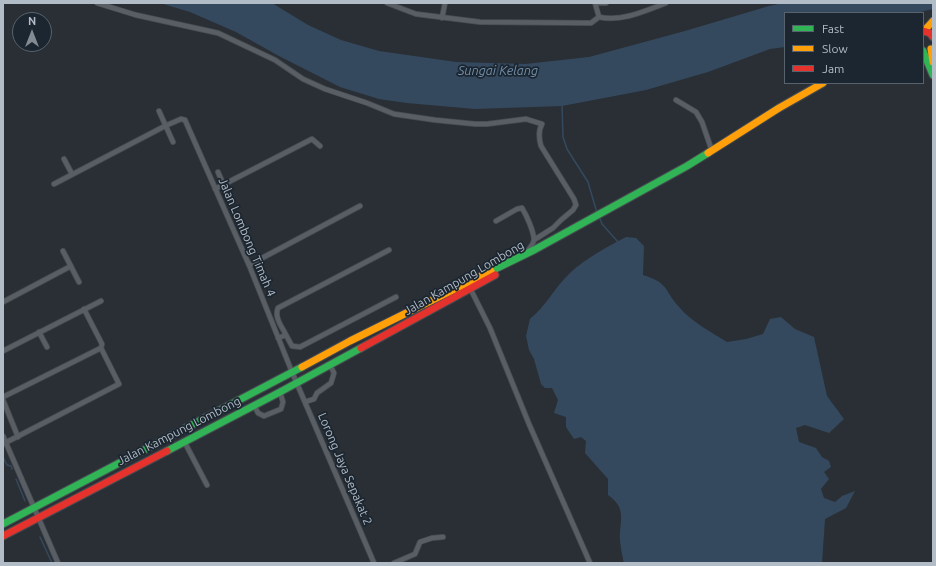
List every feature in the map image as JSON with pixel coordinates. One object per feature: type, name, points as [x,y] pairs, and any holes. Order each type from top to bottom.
[{"type":"street","points":[[97,3],[136,15],[218,33],[274,60],[303,79],[325,89],[394,114],[475,124],[526,119],[542,124],[539,139],[541,146],[574,199],[576,205],[574,210],[553,228],[534,240],[525,254]]},
{"type":"street","points":[[387,3],[416,14],[480,22],[591,23],[599,17],[617,19],[666,3]]},
{"type":"street","points":[[442,18],[445,3]]},
{"type":"street","points":[[595,3],[599,17]]},
{"type":"street","points":[[599,3],[606,3]]},
{"type":"street","points":[[924,30],[933,21]]},
{"type":"street","points":[[924,31],[930,33],[933,36]]},
{"type":"street","points":[[932,47],[933,62]]},
{"type":"street","points":[[924,53],[933,75]]},
{"type":"street","points":[[534,250],[609,210],[712,151],[779,108],[821,84]]},
{"type":"street","points":[[676,100],[696,112],[702,122],[712,151]]},
{"type":"street","points":[[159,111],[173,142]]},
{"type":"street","name":"Jalan Lombong Timah 4","points":[[165,126],[181,119],[185,120],[249,265],[296,382]]},
{"type":"street","points":[[54,184],[165,126]]},
{"type":"street","points":[[215,189],[312,139],[320,146]]},
{"type":"street","points":[[64,159],[72,174]]},
{"type":"street","points":[[218,172],[230,200]]},
{"type":"street","points":[[249,265],[360,206]]},
{"type":"street","points":[[496,221],[522,208],[528,218],[534,240]]},
{"type":"street","points":[[389,250],[278,308],[276,312],[292,346],[300,347],[396,297]]},
{"type":"street","name":"Jalan Kampung Lombong","points":[[3,536],[280,392],[534,250]]},
{"type":"street","name":"Jalan Kampung Lombong","points":[[3,524],[357,338],[469,286],[521,260],[534,250]]},
{"type":"street","points":[[63,251],[79,282]]},
{"type":"street","points":[[3,302],[70,266]]},
{"type":"street","points":[[469,286],[490,328],[529,424],[590,563]]},
{"type":"street","points":[[3,351],[101,301]]},
{"type":"street","points":[[4,443],[119,384],[101,348],[102,344],[84,309]]},
{"type":"street","points":[[39,332],[47,347]]},
{"type":"street","points":[[278,338],[286,335]]},
{"type":"street","points":[[18,437],[3,399],[101,348]]},
{"type":"street","points":[[305,402],[314,399],[317,393],[331,383],[334,377],[334,371],[330,364]]},
{"type":"street","name":"Lorong Jaya Sepakat 2","points":[[296,382],[374,563]]},
{"type":"street","points":[[254,405],[258,413],[264,416],[281,409],[283,402],[280,392]]},
{"type":"street","points":[[3,436],[4,443],[58,563]]},
{"type":"street","points":[[184,441],[206,485]]},
{"type":"street","points":[[394,563],[415,554],[420,542],[443,536]]},
{"type":"water","name":"Sungai Kelang","points":[[160,3],[272,3],[308,25],[341,40],[379,51],[456,62],[525,64],[589,57],[783,3],[933,3],[933,9],[920,12],[784,12],[784,47],[770,49],[708,72],[646,90],[562,106],[475,109],[379,99],[340,87],[236,32],[190,12]]},
{"type":"water","points":[[626,237],[636,238],[644,246],[643,275],[662,284],[684,312],[727,342],[763,334],[770,319],[781,317],[795,329],[814,337],[827,396],[844,419],[829,433],[805,425],[796,428],[799,442],[816,448],[822,457],[829,461],[831,467],[824,472],[829,479],[821,489],[824,498],[835,502],[842,496],[855,491],[846,508],[825,519],[822,563],[624,563],[620,541],[620,510],[614,500],[608,495],[608,479],[585,453],[586,441],[581,437],[574,439],[566,427],[566,417],[554,413],[558,400],[552,388],[545,388],[541,384],[534,359],[529,350],[526,336],[530,319],[536,314],[570,273],[604,249]]},
{"type":"waterway","points":[[562,105],[563,137],[567,149],[588,182],[597,213]]},
{"type":"waterway","points":[[599,216],[602,224],[618,242]]},
{"type":"waterway","points":[[3,457],[7,465],[11,466],[12,469]]},
{"type":"waterway","points":[[16,479],[25,501]]},
{"type":"waterway","points":[[40,537],[52,563]]},
{"type":"traffic: fast","points":[[924,53],[933,75]]},
{"type":"traffic: fast","points":[[491,271],[534,250],[708,153]]},
{"type":"traffic: fast","points":[[167,451],[361,348]]},
{"type":"traffic: fast","points":[[3,524],[302,367]]},
{"type":"traffic: slow","points":[[924,31],[933,21]]},
{"type":"traffic: slow","points":[[931,49],[933,62]]},
{"type":"traffic: slow","points":[[708,153],[779,108],[821,84]]},
{"type":"traffic: slow","points":[[302,367],[350,341],[491,271]]},
{"type":"traffic: jam","points":[[924,31],[930,33],[933,37]]},
{"type":"traffic: jam","points":[[361,348],[495,275]]},
{"type":"traffic: jam","points":[[3,536],[167,451]]}]
